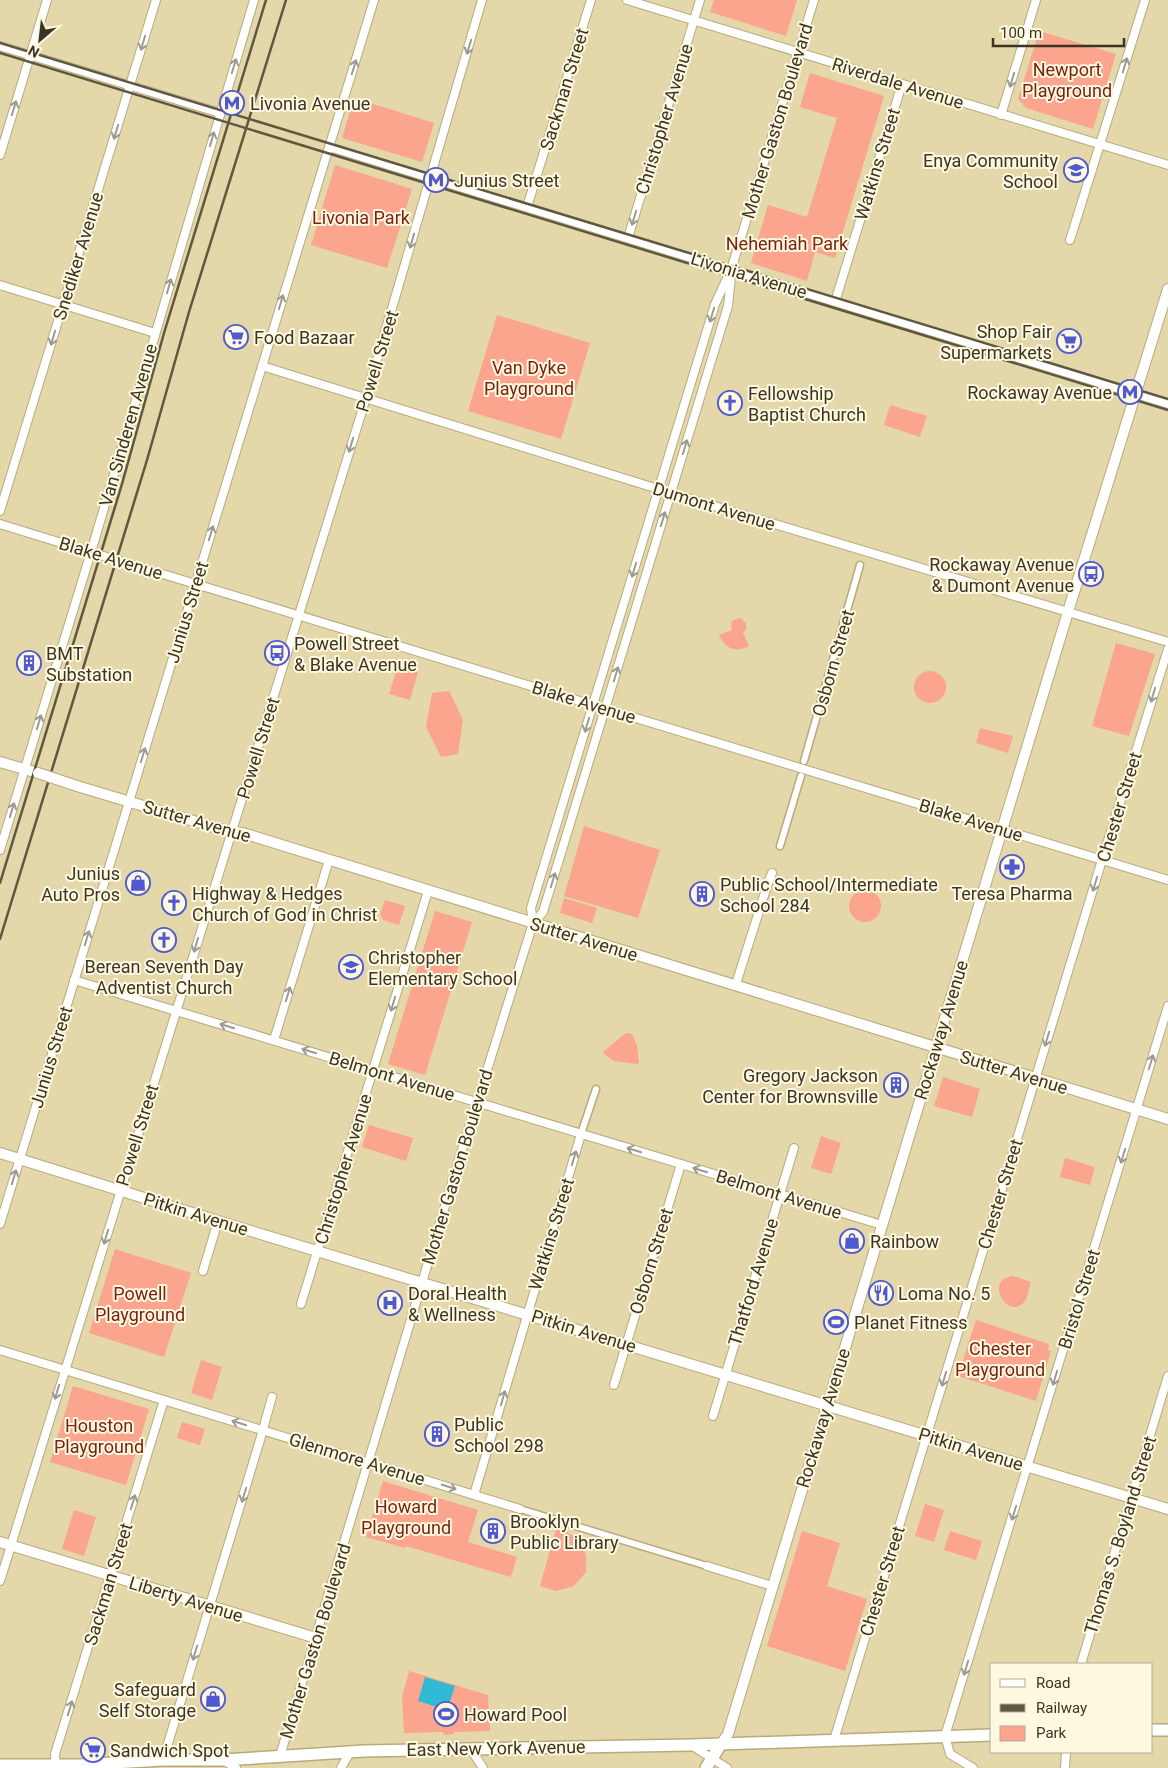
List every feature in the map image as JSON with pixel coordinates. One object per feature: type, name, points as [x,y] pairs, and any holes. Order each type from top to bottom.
[{"type":"main road","points":[[1153,1730],[1168,1730]]},
{"type":"main road","name":"East New York Avenue","points":[[0,1765],[78,1766],[163,1760],[223,1760],[350,1752],[470,1748],[691,1745],[990,1735]]},
{"type":"main road","name":"Rockaway Avenue","points":[[709,1763],[722,1744]]},
{"type":"street","points":[[0,155],[47,0]]},
{"type":"street","name":"Snediker Avenue","points":[[0,511],[156,0]]},
{"type":"street","name":"Van Sinderen Avenue","points":[[0,850],[92,552],[254,0]]},
{"type":"street","name":"Junius Street","points":[[0,1224],[374,0]]},
{"type":"street","name":"Powell Street","points":[[0,1581],[64,1369],[366,398],[482,0]]},
{"type":"street","name":"Sackman Street","points":[[528,207],[591,0]]},
{"type":"street","name":"Riverdale Avenue","points":[[627,0],[1168,165]]},
{"type":"street","name":"Christopher Avenue","points":[[628,238],[700,0]]},
{"type":"street","name":"Mother Gaston Boulevard","points":[[280,1756],[532,923],[532,908],[715,304],[731,270],[814,0]]},
{"type":"street","points":[[1001,115],[1036,0]]},
{"type":"street","points":[[1070,240],[1145,0]]},
{"type":"street","points":[[0,46],[220,113]]},
{"type":"street","name":"Watkins Street","points":[[835,302],[902,84]]},
{"type":"street","name":"Livonia Avenue","points":[[329,147],[1168,404]]},
{"type":"street","name":"Mother Gaston Boulevard","points":[[532,923],[543,912],[606,709],[728,306],[731,270]]},
{"type":"street","points":[[0,286],[155,333]]},
{"type":"street","name":"Rockaway Avenue","points":[[722,1744],[728,1734],[1068,612],[1168,289]]},
{"type":"street","name":"Dumont Avenue","points":[[262,366],[659,490],[1168,642]]},
{"type":"street","name":"Blake Avenue","points":[[0,524],[1168,880]]},
{"type":"street","name":"Osborn Street","points":[[804,761],[860,566]]},
{"type":"street","name":"Chester Street","points":[[834,1740],[1168,649]]},
{"type":"street","name":"Sutter Avenue","points":[[0,762],[220,829],[246,834],[1168,1118]]},
{"type":"street","points":[[780,846],[801,776]]},
{"type":"street","points":[[274,1040],[329,860]]},
{"type":"street","points":[[736,984],[772,873]]},
{"type":"street","name":"Christopher Avenue","points":[[301,1304],[428,891]]},
{"type":"street","name":"Belmont Avenue","points":[[74,980],[882,1225]]},
{"type":"street","name":"Bristol Street","points":[[945,1736],[1168,1006]]},
{"type":"street","name":"Watkins Street","points":[[474,1495],[596,1089]]},
{"type":"street","name":"Thatford Avenue","points":[[713,1416],[794,1148]]},
{"type":"street","name":"Pitkin Avenue","points":[[0,1153],[1168,1509]]},
{"type":"street","name":"Osborn Street","points":[[614,1386],[680,1164]]},
{"type":"street","points":[[203,1272],[218,1221]]},
{"type":"street","name":"Glenmore Avenue","points":[[0,1350],[772,1586]]},
{"type":"street","name":"Thomas S. Boyland Street","points":[[1081,1663],[1168,1376]]},
{"type":"street","points":[[163,1760],[272,1397]]},
{"type":"street","name":"Sackman Street","points":[[56,1766],[55,1754],[164,1400]]},
{"type":"street","name":"Liberty Avenue","points":[[0,1542],[316,1638]]},
{"type":"street","points":[[945,1736],[950,1754],[973,1768]]},
{"type":"street","points":[[691,1745],[709,1763],[727,1768]]},
{"type":"street","points":[[470,1748],[484,1768]]},
{"type":"street","points":[[341,1768],[350,1752]]},
{"type":"street","points":[[1065,1768],[1066,1753]]},
{"type":"street","points":[[223,1760],[236,1768]]},
{"type":"green space","points":[[714,0],[797,0],[786,36],[710,12]]},
{"type":"green space","name":"Newport Playground","points":[[1039,31],[1116,54],[1093,129],[1026,108],[1018,99]]},
{"type":"green space","name":"Nehemiah Park","points":[[810,73],[884,96],[835,258],[815,252],[807,281],[751,263],[768,205],[807,217],[837,118],[800,107]]},
{"type":"green space","points":[[354,98],[434,123],[422,162],[342,138]]},
{"type":"green space","name":"Livonia Park","points":[[335,165],[412,189],[387,268],[311,245]]},
{"type":"green space","name":"Van Dyke Playground","points":[[497,315],[590,343],[561,439],[468,411]]},
{"type":"green space","points":[[890,405],[927,416],[920,437],[884,425]]},
{"type":"green space","points":[[740,618],[746,623],[746,629],[743,633],[749,646],[735,649],[724,644],[719,635],[732,630],[732,621]]},
{"type":"green space","points":[[1116,643],[1155,654],[1129,736],[1092,726]]},
{"type":"green space","points":[[398,666],[418,672],[410,700],[389,694]]},
{"type":"green space","points":[[930,671],[936,672],[941,676],[945,681],[945,693],[941,698],[936,702],[930,703],[924,702],[919,698],[915,693],[914,687],[915,681],[919,676],[924,672]]},
{"type":"green space","points":[[449,691],[463,720],[458,754],[441,757],[426,727],[432,693]]},
{"type":"green space","points":[[980,728],[1013,736],[1008,753],[976,743]]},
{"type":"green space","points":[[584,826],[660,850],[638,918],[564,896]]},
{"type":"green space","points":[[865,890],[877,894],[881,906],[877,918],[865,922],[853,918],[849,906],[853,894]]},
{"type":"green space","points":[[564,898],[597,908],[592,923],[560,913]]},
{"type":"green space","points":[[385,900],[405,906],[399,925],[383,920],[380,914]]},
{"type":"green space","points":[[435,911],[472,922],[425,1075],[388,1064]]},
{"type":"green space","points":[[626,1033],[632,1034],[637,1045],[639,1063],[637,1064],[614,1061],[603,1052]]},
{"type":"green space","points":[[943,1077],[980,1089],[972,1117],[934,1106]]},
{"type":"green space","points":[[369,1125],[413,1138],[406,1161],[362,1147]]},
{"type":"green space","points":[[821,1136],[841,1143],[831,1174],[811,1168]]},
{"type":"green space","points":[[1065,1158],[1095,1167],[1090,1185],[1060,1177]]},
{"type":"green space","name":"Powell Playground","points":[[115,1249],[191,1273],[164,1357],[89,1333]]},
{"type":"green space","points":[[1014,1276],[1031,1282],[1025,1301],[1018,1306],[1012,1307],[1001,1298],[999,1291],[1000,1284],[1005,1279]]},
{"type":"green space","name":"Chester Playground","points":[[976,1320],[1049,1344],[1048,1350],[1051,1351],[1036,1401],[958,1376]]},
{"type":"green space","points":[[201,1360],[222,1367],[212,1400],[191,1393]]},
{"type":"green space","name":"Houston Playground","points":[[73,1386],[149,1409],[126,1485],[50,1462]]},
{"type":"green space","points":[[182,1422],[205,1429],[200,1445],[177,1438]]},
{"type":"green space","name":"Howard Playground","points":[[383,1481],[478,1510],[468,1542],[517,1557],[511,1577],[406,1546],[405,1548],[366,1537]]},
{"type":"green space","points":[[925,1504],[944,1510],[934,1542],[915,1536]]},
{"type":"green space","points":[[74,1510],[96,1517],[84,1556],[62,1549]]},
{"type":"green space","points":[[557,1526],[582,1544],[586,1556],[586,1572],[574,1586],[556,1591],[540,1586]]},
{"type":"green space","points":[[802,1531],[840,1543],[827,1586],[867,1599],[845,1671],[767,1646]]},
{"type":"green space","points":[[950,1531],[982,1541],[976,1560],[944,1550]]},
{"type":"green space","name":"Howard Pool","points":[[409,1671],[488,1695],[490,1731],[454,1732],[454,1734],[444,1735],[443,1732],[404,1733],[402,1697]]},
{"type":"water","points":[[425,1677],[455,1686],[447,1710],[418,1701]]},
{"type":"railway","points":[[0,883],[122,484],[164,333],[266,0]]},
{"type":"railway","points":[[0,939],[147,460],[189,312],[286,0]]},
{"type":"railway","points":[[0,43],[1168,399]]},
{"type":"railway","points":[[0,53],[1168,410]]},
{"type":"place","name":"Livonia Avenue","points":[[232,103]]},
{"type":"place","name":"Enya Community School","points":[[1076,170]]},
{"type":"place","name":"Junius Street","points":[[436,180]]},
{"type":"place","name":"Food Bazaar","points":[[236,337]]},
{"type":"place","name":"Shop Fair Supermarkets","points":[[1069,341]]},
{"type":"place","name":"Rockaway Avenue","points":[[1130,392]]},
{"type":"place","name":"Fellowship Baptist Church","points":[[730,403]]},
{"type":"place","name":"Rockaway Avenue & Dumont Avenue","points":[[1091,574]]},
{"type":"place","name":"Powell Street & Blake Avenue","points":[[277,653]]},
{"type":"place","name":"BMT Substation","points":[[29,663]]},
{"type":"place","name":"Teresa Pharma","points":[[1012,867]]},
{"type":"place","name":"Junius Auto Pros","points":[[138,883]]},
{"type":"place","name":"Public School/Intermediate School 284","points":[[702,894]]},
{"type":"place","name":"Highway & Hedges Church of God in Christ","points":[[174,903]]},
{"type":"place","name":"Berean Seventh Day Adventist Church","points":[[164,940]]},
{"type":"place","name":"Christopher Elementary School","points":[[351,967]]},
{"type":"place","name":"Gregory Jackson Center for Brownsville","points":[[896,1085]]},
{"type":"place","name":"Rainbow","points":[[852,1241]]},
{"type":"place","name":"Loma No. 5","points":[[881,1293]]},
{"type":"place","name":"Doral Health & Wellness","points":[[390,1303]]},
{"type":"place","name":"Planet Fitness","points":[[836,1322]]},
{"type":"place","name":"Public School 298","points":[[437,1434]]},
{"type":"place","name":"Brooklyn Public Library","points":[[493,1531]]},
{"type":"place","name":"Safeguard Self Storage","points":[[213,1699]]},
{"type":"place","name":"Howard Pool","points":[[446,1714]]},
{"type":"place","name":"Sandwich Spot","points":[[93,1750]]}]
